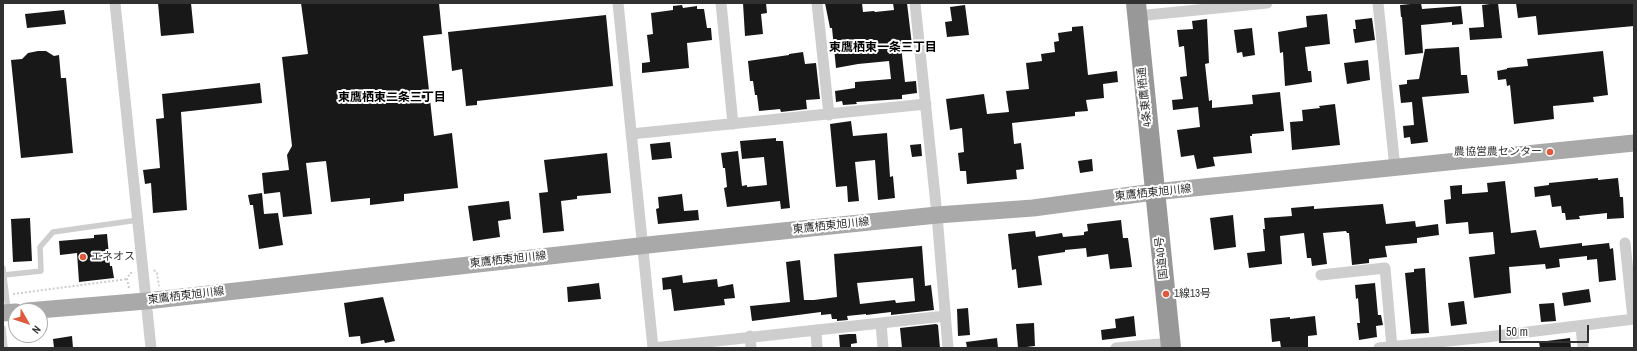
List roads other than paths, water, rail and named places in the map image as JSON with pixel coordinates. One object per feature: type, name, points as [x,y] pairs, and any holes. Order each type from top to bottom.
[{"type":"highway","name":"4条東鷹栖通","points":[[1137,10],[1154,192]]},
{"type":"highway","name":"国道40号","points":[[1154,192],[1171,345]]},
{"type":"main road","name":"東鷹栖東旭川線","points":[[48,309],[146,301],[643,246],[937,215],[1033,208],[1154,192],[1634,143]]},
{"type":"street","points":[[116,3],[151,348]]},
{"type":"street","points":[[618,3],[653,348],[750,336],[945,316]]},
{"type":"street","points":[[721,3],[733,124]]},
{"type":"street","points":[[817,3],[829,114]]},
{"type":"street","points":[[915,3],[937,215],[948,348]]},
{"type":"street","points":[[1137,10],[1267,3]]},
{"type":"street","points":[[1378,3],[1395,168]]},
{"type":"street","points":[[632,134],[926,104]]},
{"type":"street","points":[[1321,275],[1385,268],[1386,348],[1488,343],[1581,326],[1633,319],[1625,243]]},
{"type":"street","points":[[881,323],[883,348]]},
{"type":"street","points":[[1581,326],[1583,348]]},
{"type":"street","points":[[816,330],[818,348]]},
{"type":"street","points":[[750,336],[751,348]]},
{"type":"street","points":[[1116,348],[1171,345]]},
{"type":"lane","points":[[4,275],[41,271],[40,247],[53,232],[138,220]]},
{"type":"lane","points":[[3,268],[8,316],[5,348]]},
{"type":"place","name":"農協営農センター","points":[[1550,152]]},
{"type":"place","name":"エネオス","points":[[83,257]]},
{"type":"place","name":"1線13号","points":[[1166,294]]},
{"type":"district","name":"東鷹栖東一条三丁目","points":[[883,48]]},
{"type":"district","name":"東鷹栖東二条三丁目","points":[[392,98]]}]
